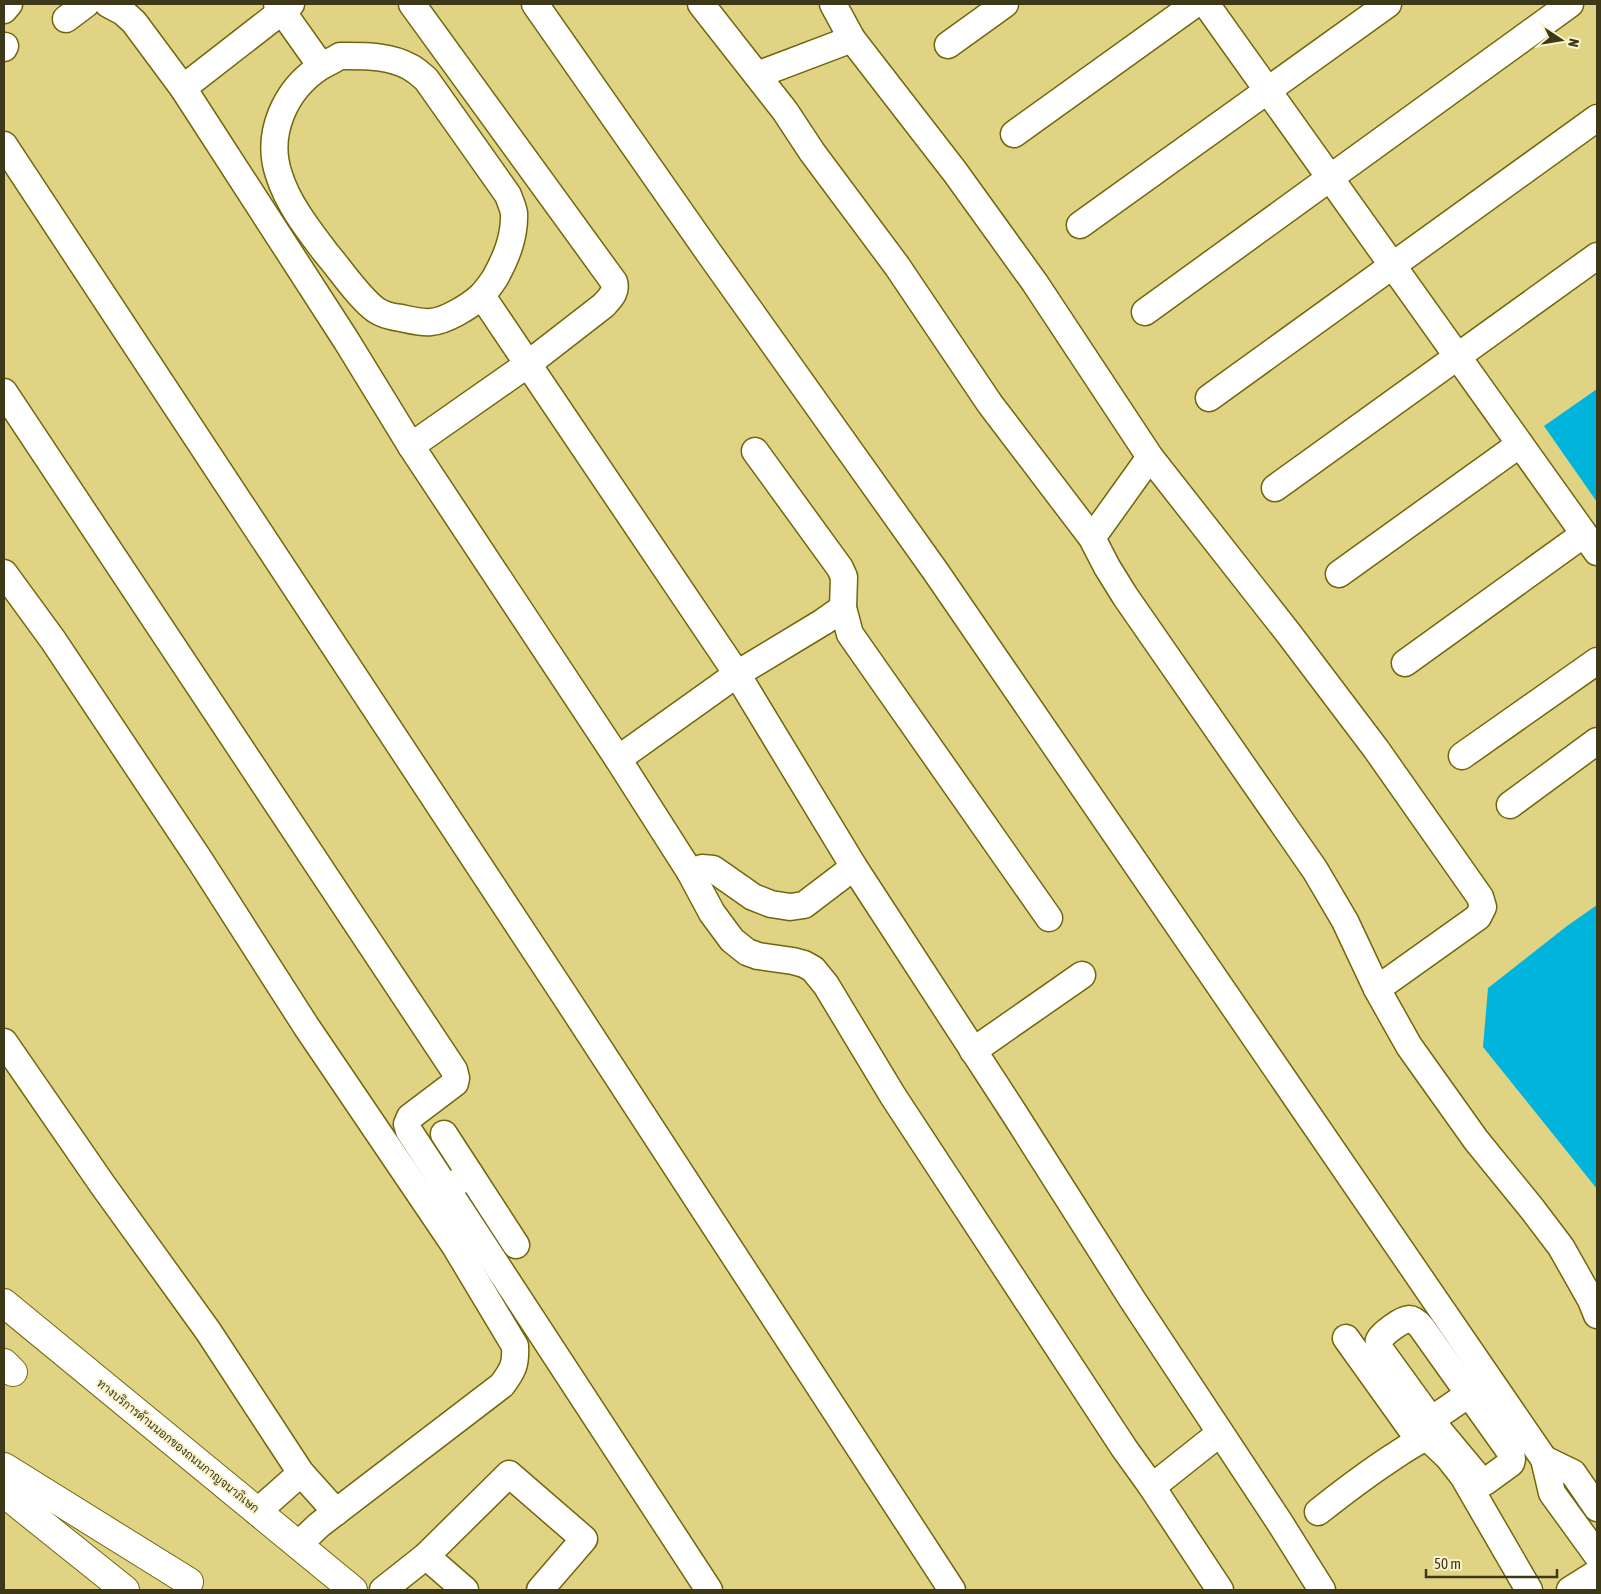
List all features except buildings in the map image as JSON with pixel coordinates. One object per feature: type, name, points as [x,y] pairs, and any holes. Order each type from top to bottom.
[{"type":"main road","name":"ทางบริการด้านนอกของถนนกาญจนาภิเษก","points":[[4,1303],[353,1590]]},
{"type":"main road","points":[[4,1467],[189,1582]]},
{"type":"main road","points":[[4,1493],[125,1590]]},
{"type":"street","points":[[4,10],[9,4]]},
{"type":"street","points":[[66,19],[86,4]]},
{"type":"street","points":[[108,4],[123,12],[134,22],[182,88],[346,340],[412,446],[618,759],[690,872],[712,913],[732,940],[746,952],[758,956],[793,960],[813,969],[826,986],[894,1096],[1124,1448],[1220,1590]]},
{"type":"street","points":[[412,4],[614,282],[615,288],[604,305],[528,364],[412,446]]},
{"type":"street","points":[[535,4],[936,572],[1544,1459],[1552,1493],[1597,1555]]},
{"type":"street","points":[[701,4],[785,111],[812,152],[897,266],[990,404],[1092,538],[1106,567],[1125,596],[1315,870],[1345,921],[1377,990],[1410,1046],[1476,1140],[1561,1246],[1591,1300],[1597,1315]]},
{"type":"street","points":[[833,4],[852,39],[955,172],[1035,283],[1150,457],[1289,634],[1376,749],[1480,897],[1483,907],[1478,916],[1377,990]]},
{"type":"street","points":[[948,45],[1006,4]]},
{"type":"street","points":[[1014,134],[1194,4]]},
{"type":"street","points":[[1206,4],[1591,543],[1405,663]]},
{"type":"street","points":[[1080,224],[1388,4]]},
{"type":"street","points":[[1144,312],[1570,4]]},
{"type":"street","points":[[182,88],[283,6],[321,66]]},
{"type":"street","points":[[757,75],[852,39]]},
{"type":"street","points":[[340,56],[365,56],[390,58],[410,67],[426,79],[508,195],[514,212],[505,261],[482,296],[459,311],[431,322],[392,316],[376,310],[364,299],[311,233],[291,203],[278,174],[274,146],[277,125],[287,100],[307,77],[321,66],[340,56]]},
{"type":"street","points":[[1209,398],[1597,118]]},
{"type":"street","points":[[4,145],[566,996],[952,1590]]},
{"type":"street","points":[[1276,488],[1597,256]]},
{"type":"street","points":[[482,296],[737,674],[854,867],[1322,1590]]},
{"type":"street","points":[[8,409],[454,1070],[455,1082],[410,1117],[407,1124],[409,1131],[709,1590]]},
{"type":"street","points":[[1339,574],[1520,444]]},
{"type":"street","points":[[755,451],[840,568],[844,577],[843,608],[850,634],[1049,918]]},
{"type":"street","points":[[1092,538],[1150,457]]},
{"type":"street","points":[[4,574],[52,640],[201,862],[306,1026],[454,1246],[515,1346],[516,1361],[502,1385],[319,1525],[298,1545]]},
{"type":"street","points":[[618,759],[737,674],[843,608]]},
{"type":"street","points":[[1462,756],[1597,661]]},
{"type":"street","points":[[1510,805],[1597,741]]},
{"type":"street","points":[[690,872],[702,868],[713,869],[753,897],[771,904],[790,908],[804,905],[854,867]]},
{"type":"street","points":[[973,1052],[1082,975]]},
{"type":"street","points":[[4,1042],[102,1184],[208,1331],[301,1473],[336,1512]]},
{"type":"street","points":[[444,1134],[516,1245]]},
{"type":"street","points":[[447,1188],[470,1174]]},
{"type":"street","points":[[1346,1338],[1429,1431],[1482,1482],[1485,1482],[1511,1463],[1511,1453],[1422,1328],[1410,1318],[1404,1319],[1384,1334],[1379,1341],[1379,1348],[1429,1431],[1464,1476],[1529,1590]]},
{"type":"street","points":[[1318,1512],[1429,1431],[1469,1394]]},
{"type":"street","points":[[1152,1487],[1220,1433]]},
{"type":"street","points":[[1544,1459],[1572,1473],[1597,1508]]},
{"type":"street","points":[[257,1512],[301,1473]]},
{"type":"street","points":[[383,1590],[426,1556],[509,1474],[584,1539],[540,1590]]},
{"type":"street","points":[[426,1556],[465,1590]]},
{"type":"street","points":[[1570,1590],[1597,1573]]},
{"type":"water","points":[[1597,389],[1597,502],[1544,426]]},
{"type":"water","points":[[1597,905],[1597,1189],[1483,1047],[1488,988]]}]
